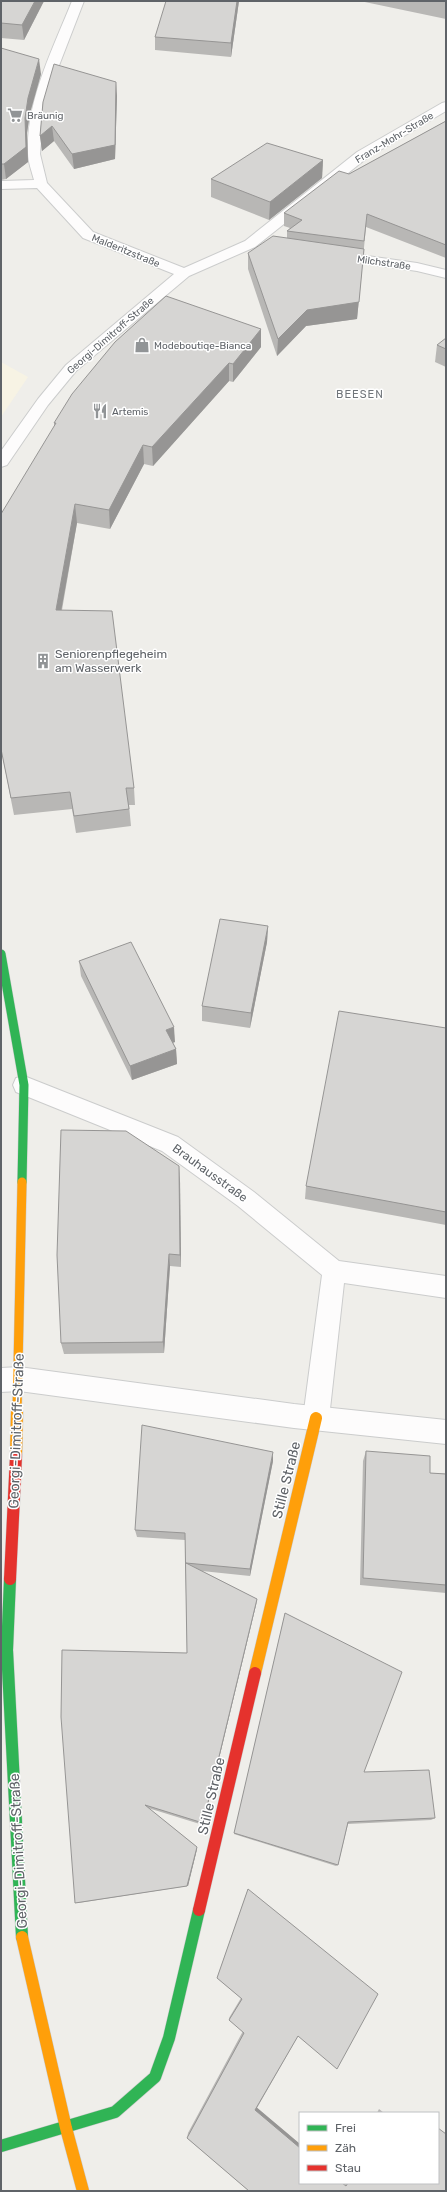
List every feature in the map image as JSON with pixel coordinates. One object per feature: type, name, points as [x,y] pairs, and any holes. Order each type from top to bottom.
[{"type":"street","name":"Malderitzstraße","points":[[78,1],[42,94],[37,116],[34,154],[41,184],[88,235],[184,273]]},
{"type":"street","name":"Franz-Mohr-Straße","points":[[184,273],[250,244],[362,155],[446,106]]},
{"type":"street","points":[[1,185],[41,184]]},
{"type":"street","points":[[250,244],[271,247]]},
{"type":"street","name":"Milchstraße","points":[[315,253],[417,267],[446,274]]},
{"type":"street","name":"Georgi-Dimitroff-Straße","points":[[1,460],[43,402],[71,368],[184,273]]},
{"type":"street","name":"Georgi-Dimitroff-Straße","points":[[1,954],[24,1085],[10,1379],[7,1650],[22,1935],[66,2128],[83,2191]]},
{"type":"street","name":"Brauhausstraße","points":[[24,1085],[170,1144],[246,1199],[334,1271]]},
{"type":"street","points":[[316,1418],[334,1271],[446,1287]]},
{"type":"street","points":[[10,1379],[316,1418],[446,1432]]},
{"type":"street","name":"Stille Straße","points":[[1,2146],[66,2128],[115,2112],[155,2077],[169,2038],[287,1534],[316,1418]]},
{"type":"shaded area","points":[[1,362],[28,377],[1,417]]},
{"type":"building","points":[[1,1],[35,1],[22,25],[1,23]]},
{"type":"building","points":[[166,1],[237,1],[231,43],[155,37]]},
{"type":"building","points":[[1,48],[39,59],[28,98],[25,118],[26,147],[4,164],[1,164]]},
{"type":"building","points":[[54,64],[116,82],[115,145],[72,154],[52,126],[40,136],[43,102]]},
{"type":"building","points":[[446,121],[446,245],[367,214],[364,241],[287,231],[302,220],[284,213],[339,171],[349,174]]},
{"type":"building","points":[[267,143],[323,160],[270,202],[211,179]]},
{"type":"building","points":[[273,236],[364,249],[359,302],[307,310],[278,339],[248,253]]},
{"type":"building","points":[[166,296],[261,329],[233,364],[229,363],[152,447],[143,445],[109,510],[75,504],[56,610],[112,611],[134,788],[126,788],[129,809],[74,816],[70,792],[11,798],[1,749],[1,514],[72,394],[115,342]]},
{"type":"building","points":[[446,338],[446,349],[437,345]]},
{"type":"building","points":[[220,919],[268,926],[251,1013],[202,1006]]},
{"type":"building","points":[[131,942],[174,1027],[166,1030],[176,1049],[130,1066],[79,961]]},
{"type":"building","points":[[339,1011],[446,1028],[446,1212],[306,1186]]},
{"type":"building","points":[[61,1130],[126,1131],[179,1166],[180,1255],[169,1254],[163,1342],[61,1343],[57,1255]]},
{"type":"building","points":[[142,1425],[273,1452],[250,1569],[186,1563],[257,1599],[203,1823],[145,1805],[197,1847],[187,1886],[75,1903],[61,1717],[62,1650],[187,1653],[185,1533],[135,1530]]},
{"type":"building","points":[[366,1451],[430,1456],[430,1473],[446,1474],[446,1585],[363,1578]]},
{"type":"building","points":[[285,1613],[402,1672],[364,1772],[429,1770],[435,1818],[348,1822],[338,1865],[234,1833]]},
{"type":"building","points":[[248,1889],[378,1994],[337,2069],[298,2036],[255,2110],[299,2147],[299,2184],[343,2184],[346,2186],[347,2184],[439,2184],[439,2129],[446,2134],[446,2191],[249,2191],[187,2138],[244,2033],[229,2020],[242,1999],[217,1978]]},
{"type":"traffic: fast","points":[[1,954],[24,1085],[22,1182]]},
{"type":"traffic: fast","points":[[10,1579],[7,1650],[22,1937]]},
{"type":"traffic: fast","points":[[1,2146],[115,2112],[155,2077],[169,2038],[199,1910]]},
{"type":"traffic: slow","points":[[16,1456],[22,1182]]},
{"type":"traffic: slow","points":[[255,1673],[316,1418]]},
{"type":"traffic: slow","points":[[22,1937],[66,2128],[83,2191]]},
{"type":"traffic: jam","points":[[10,1579],[16,1456]]},
{"type":"traffic: jam","points":[[199,1910],[255,1673]]},
{"type":"place","name":"Bräunig","points":[[15,115]]},
{"type":"place","name":"Modeboutiqe-Bianca","points":[[142,345]]},
{"type":"place","name":"Artemis","points":[[100,411]]},
{"type":"place","name":"Seniorenpflegeheim am Wasserwerk","points":[[43,661]]},
{"type":"district","name":"BEESEN","points":[[360,394]]}]
